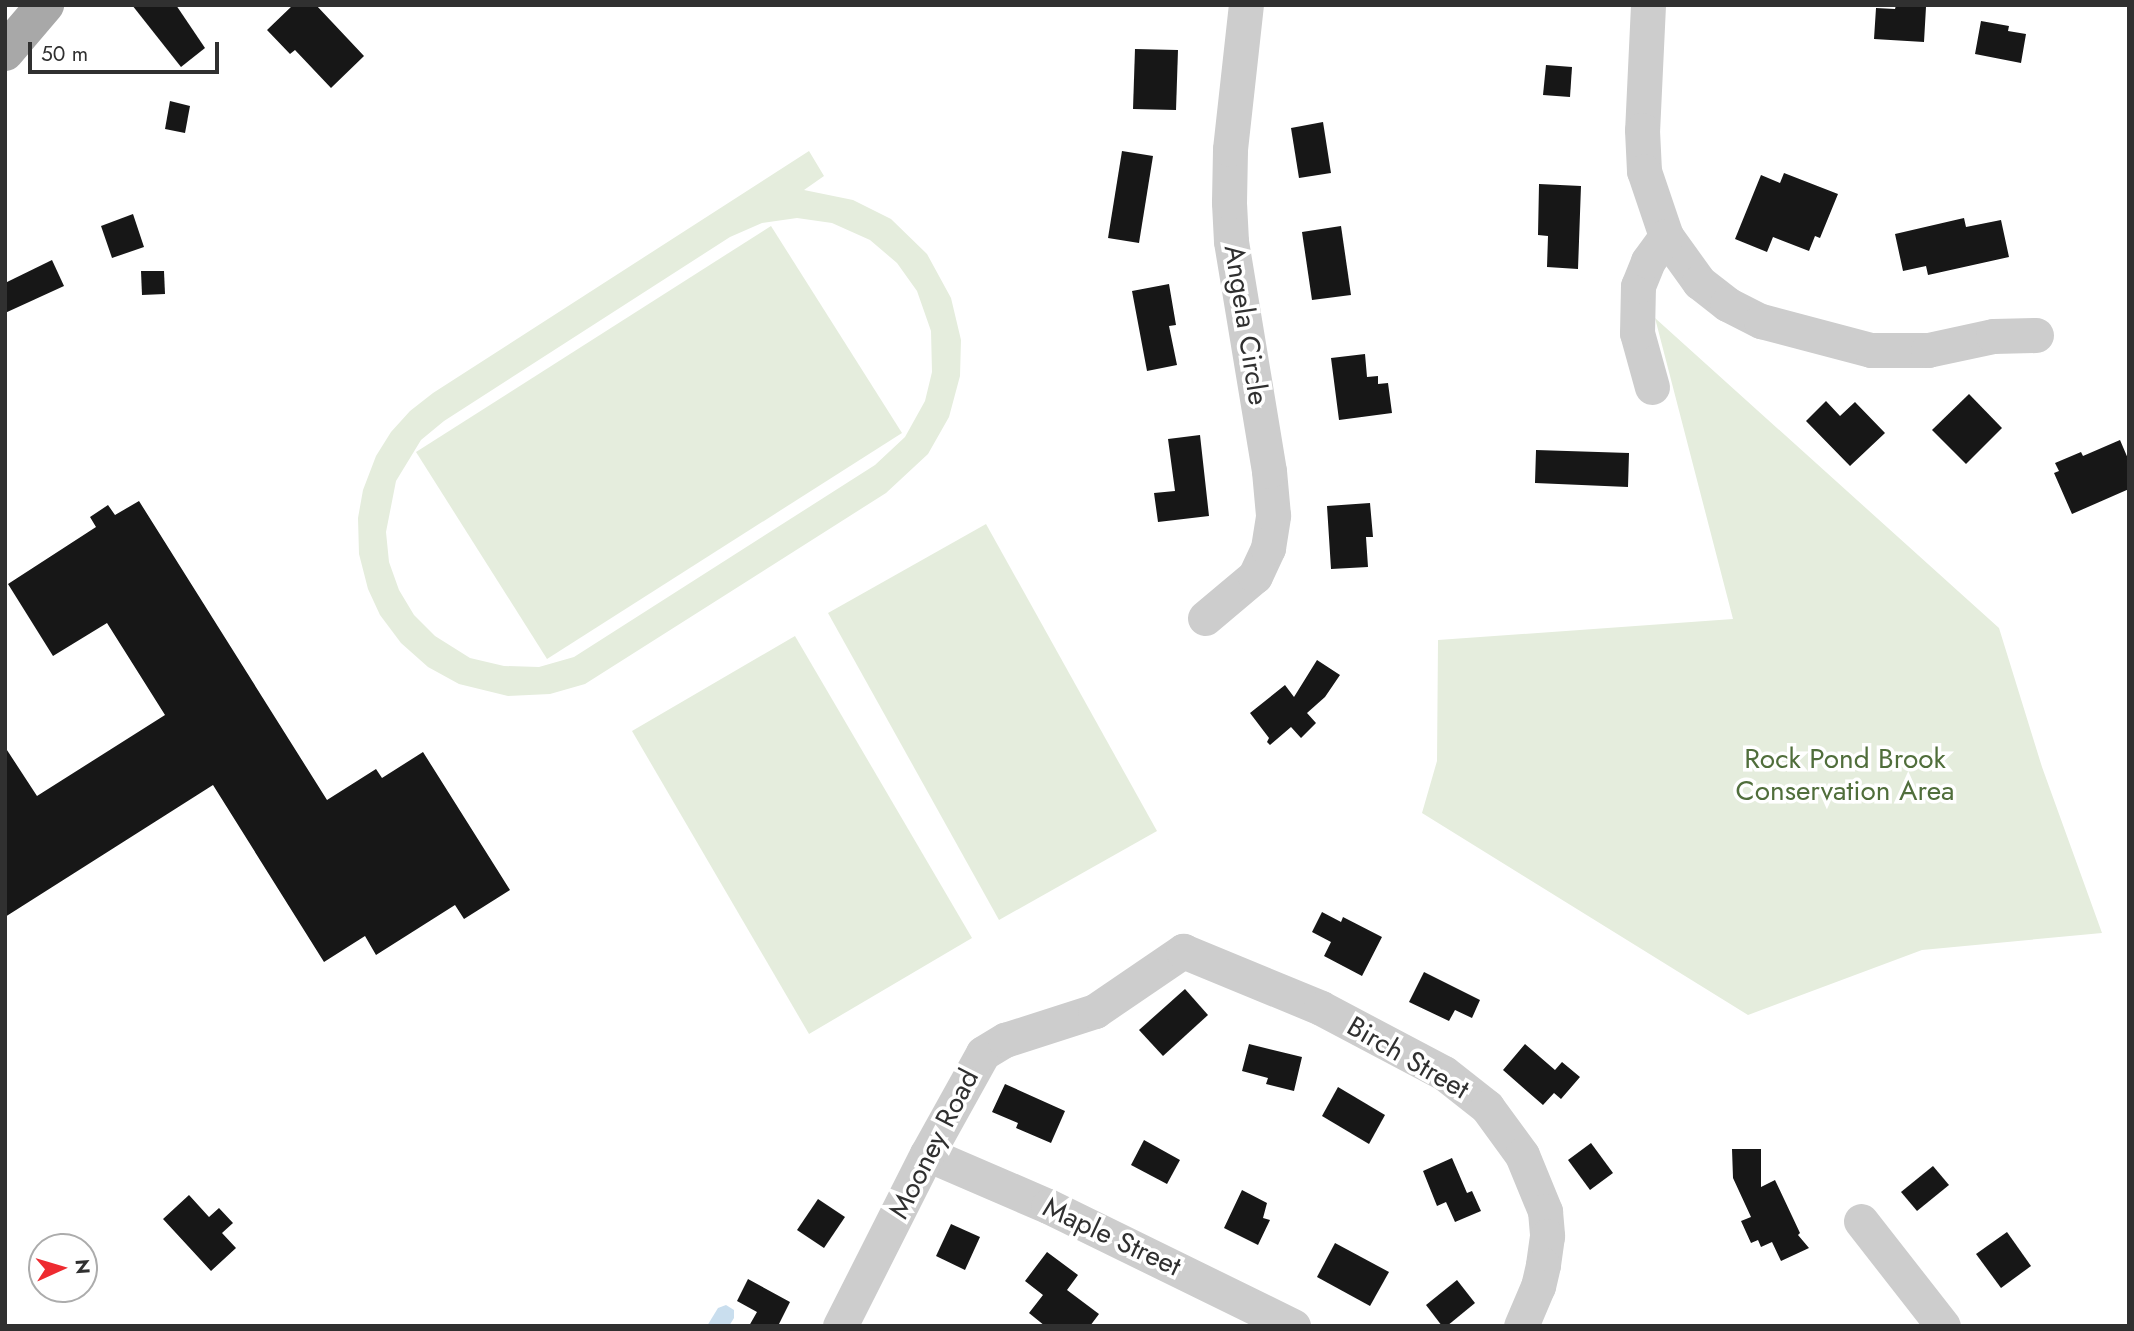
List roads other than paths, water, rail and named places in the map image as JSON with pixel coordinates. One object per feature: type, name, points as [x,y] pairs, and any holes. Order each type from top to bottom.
[{"type":"main road","points":[[5,52],[45,5]]},
{"type":"street","name":"Angela Circle","points":[[1205,618],[1255,576],[1268,548],[1272,524],[1269,471],[1237,281],[1229,202],[1230,149],[1246,5]]},
{"type":"street","points":[[1648,5],[1642,150],[1650,196],[1666,236],[1692,275],[1727,304],[1760,321],[1871,350],[1928,351],[1993,335],[2036,335]]},
{"type":"street","points":[[1652,387],[1637,333],[1638,286],[1648,261],[1666,236]]},
{"type":"street","name":"Mooney Road","points":[[840,1326],[927,1154],[983,1053],[1005,1040],[1095,1011],[1183,951]]},
{"type":"street","name":"Birch Street","points":[[1183,951],[1321,1007],[1444,1073],[1487,1107],[1522,1155],[1545,1211],[1547,1236],[1543,1265],[1538,1286],[1521,1326]]},
{"type":"street","name":"Maple Street","points":[[927,1154],[1048,1206],[1293,1326]]},
{"type":"street","points":[[1861,1221],[1943,1326]]},
{"type":"water","points":[[726,1305],[734,1310],[734,1318],[729,1326],[707,1326],[718,1308]]},
{"type":"park label","name":"Rock Pond Brook Conservation Area","points":[[1845,775]]}]
